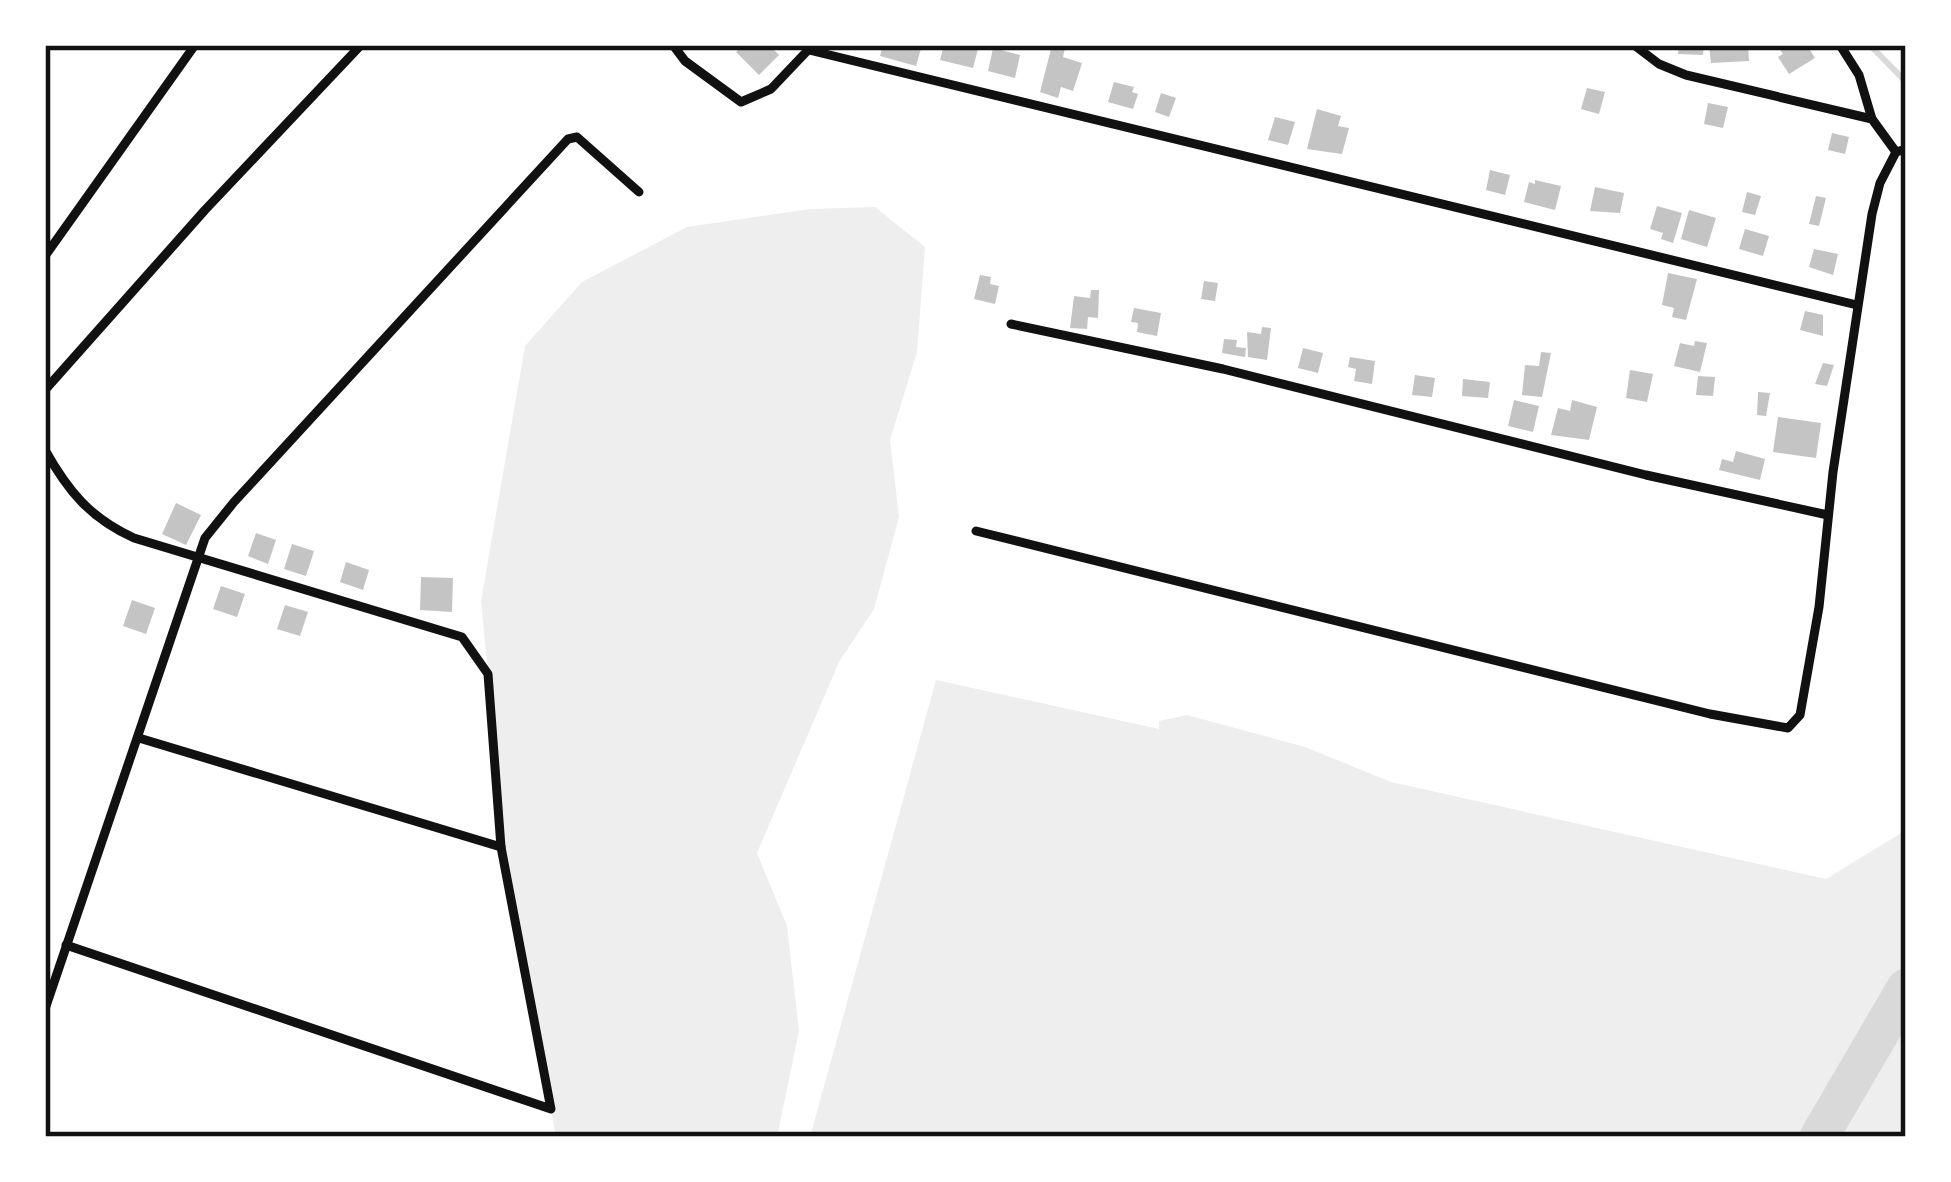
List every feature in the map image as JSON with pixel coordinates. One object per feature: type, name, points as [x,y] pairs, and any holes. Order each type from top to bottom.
[{"type":"street","points":[[45,256],[195,45]]},
{"type":"street","points":[[45,390],[361,45]]},
{"type":"street","points":[[673,45],[685,61],[742,102],[770,89],[810,48],[1857,305]]},
{"type":"street","points":[[1634,45],[1659,64],[1686,75],[1872,119]]},
{"type":"street","points":[[976,531],[1752,724],[1789,728],[1797,721],[1802,703],[1819,607],[1876,191],[1901,151],[1872,119],[1859,74],[1840,45]]},
{"type":"street","points":[[45,1009],[206,538],[568,139],[578,137],[639,192]]},
{"type":"street","points":[[1011,324],[1235,372],[1646,475],[1828,515]]},
{"type":"street","points":[[45,450],[77,502],[103,524],[201,559],[462,637],[488,674],[501,847],[551,1109],[66,945]]},
{"type":"street","points":[[139,738],[501,847]]},
{"type":"shaded area","points":[[875,207],[925,247],[917,352],[890,440],[899,517],[874,609],[839,662],[757,853],[787,926],[799,1031],[777,1137],[556,1137],[507,871],[481,601],[525,346],[582,282],[687,227],[810,209]]},
{"type":"shaded area","points":[[936,680],[1159,729],[1159,721],[1187,715],[1305,747],[1391,782],[1826,879],[1906,830],[1906,1137],[810,1137]]},
{"type":"building","points":[[743,45],[769,45],[779,55],[759,75],[736,52]]},
{"type":"building","points":[[883,45],[922,45],[916,66],[880,56]]},
{"type":"building","points":[[944,45],[979,45],[973,68],[940,60]]},
{"type":"building","points":[[1052,45],[1065,48],[1063,57],[1082,63],[1073,91],[1061,87],[1058,98],[1040,92]]},
{"type":"building","points":[[1679,45],[1704,45],[1703,55],[1678,54]]},
{"type":"building","points":[[1709,45],[1748,45],[1749,61],[1711,63]]},
{"type":"building","points":[[1777,45],[1807,45],[1815,58],[1789,74],[1778,57],[1783,54]]},
{"type":"building","points":[[993,48],[1020,55],[1015,78],[988,71]]},
{"type":"building","points":[[1114,82],[1134,87],[1132,92],[1138,94],[1133,109],[1108,102]]},
{"type":"building","points":[[1587,88],[1605,92],[1599,114],[1581,109]]},
{"type":"building","points":[[1161,93],[1176,98],[1169,117],[1155,112]]},
{"type":"building","points":[[1708,103],[1728,107],[1723,128],[1704,124]]},
{"type":"building","points":[[1317,109],[1341,116],[1338,126],[1349,128],[1342,154],[1307,149]]},
{"type":"building","points":[[1275,117],[1295,122],[1288,145],[1268,140]]},
{"type":"building","points":[[1832,133],[1849,137],[1845,154],[1828,150]]},
{"type":"building","points":[[1490,170],[1510,175],[1505,195],[1486,190]]},
{"type":"building","points":[[1535,180],[1561,186],[1555,210],[1524,202],[1529,182],[1535,184]]},
{"type":"building","points":[[1595,187],[1624,193],[1620,213],[1590,211]]},
{"type":"building","points":[[1747,192],[1761,196],[1755,215],[1742,212]]},
{"type":"building","points":[[1816,196],[1826,198],[1819,226],[1809,224]]},
{"type":"building","points":[[1657,206],[1682,213],[1673,243],[1650,229]]},
{"type":"building","points":[[1689,210],[1716,218],[1707,247],[1681,239]]},
{"type":"building","points":[[1745,229],[1769,236],[1763,256],[1739,249]]},
{"type":"building","points":[[1814,249],[1838,254],[1833,275],[1809,267]]},
{"type":"building","points":[[1668,273],[1697,279],[1686,320],[1672,317],[1674,308],[1662,305]]},
{"type":"building","points":[[980,275],[991,277],[990,284],[999,286],[995,304],[974,299]]},
{"type":"building","points":[[1204,281],[1218,283],[1215,301],[1201,299]]},
{"type":"building","points":[[1091,290],[1099,290],[1098,318],[1088,317],[1087,329],[1070,328],[1074,296],[1090,298]]},
{"type":"building","points":[[1134,308],[1161,313],[1157,336],[1137,332],[1138,323],[1131,322]]},
{"type":"building","points":[[1805,311],[1823,315],[1823,336],[1800,330]]},
{"type":"building","points":[[1262,327],[1271,328],[1267,360],[1248,357],[1247,332],[1261,334]]},
{"type":"building","points":[[1224,339],[1237,340],[1236,347],[1246,348],[1245,357],[1222,353]]},
{"type":"building","points":[[1695,341],[1707,343],[1700,372],[1674,366],[1680,343],[1694,346]]},
{"type":"building","points":[[1303,348],[1323,353],[1318,373],[1298,368]]},
{"type":"building","points":[[1541,352],[1551,353],[1542,397],[1522,395],[1525,365],[1539,366]]},
{"type":"building","points":[[1350,357],[1375,361],[1372,384],[1354,381],[1356,369],[1348,367]]},
{"type":"building","points":[[1823,363],[1834,365],[1827,386],[1815,384]]},
{"type":"building","points":[[1630,370],[1653,374],[1647,402],[1626,398]]},
{"type":"building","points":[[1415,375],[1435,378],[1432,397],[1412,395]]},
{"type":"building","points":[[1698,376],[1715,377],[1713,396],[1696,395]]},
{"type":"building","points":[[1463,379],[1490,382],[1488,398],[1462,396]]},
{"type":"building","points":[[1758,392],[1770,393],[1766,416],[1757,415]]},
{"type":"building","points":[[1514,400],[1539,406],[1533,432],[1508,426]]},
{"type":"building","points":[[1572,400],[1597,407],[1589,440],[1551,435],[1558,408],[1570,411]]},
{"type":"building","points":[[1778,417],[1821,423],[1816,458],[1773,452]]},
{"type":"building","points":[[1736,451],[1765,459],[1760,480],[1719,470],[1722,459],[1733,462]]},
{"type":"building","points":[[176,503],[201,515],[186,545],[162,534]]},
{"type":"building","points":[[256,533],[276,540],[268,564],[248,556]]},
{"type":"building","points":[[292,544],[314,551],[306,576],[284,569]]},
{"type":"building","points":[[346,562],[369,570],[363,590],[340,582]]},
{"type":"building","points":[[421,577],[453,578],[452,612],[420,610]]},
{"type":"building","points":[[221,586],[245,594],[237,617],[213,609]]},
{"type":"building","points":[[132,600],[155,608],[146,634],[123,626]]},
{"type":"building","points":[[285,605],[308,612],[300,636],[277,629]]},
{"type":"waterway","points":[[1870,45],[1906,82]]},
{"type":"waterway","points":[[1819,1137],[1906,988]]}]
